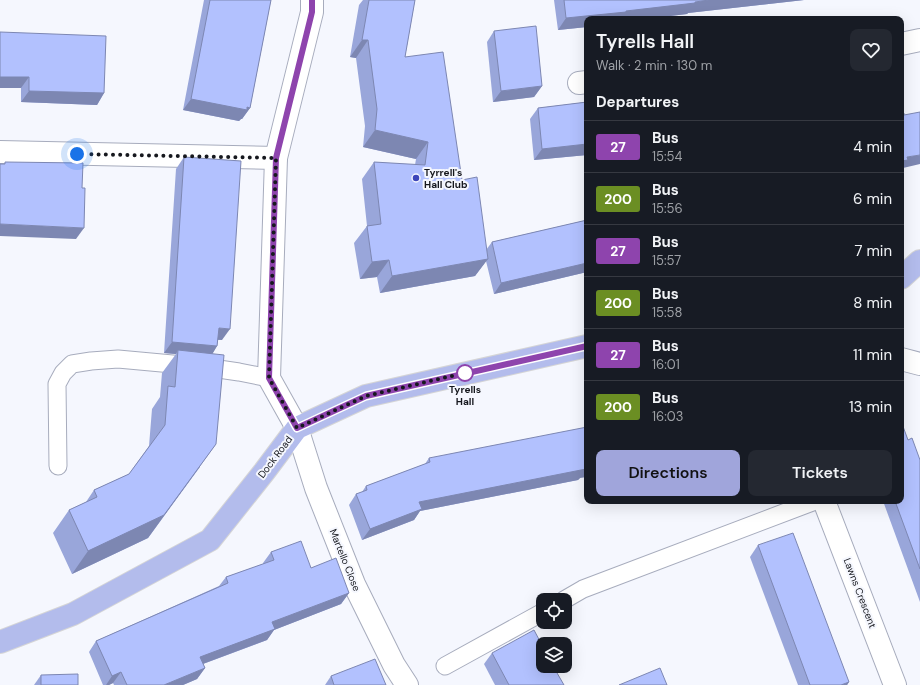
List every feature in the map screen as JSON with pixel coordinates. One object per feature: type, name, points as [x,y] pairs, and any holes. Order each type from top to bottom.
[{"type":"main road","points":[[904,275],[920,261]]},
{"type":"main road","name":"Dock Road","points":[[0,642],[73,614],[210,540],[297,428],[366,396],[584,347]]},
{"type":"street","points":[[269,378],[276,158],[312,12],[312,0]]},
{"type":"street","points":[[904,43],[920,40]]},
{"type":"street","points":[[0,152],[276,158]]},
{"type":"street","points":[[904,360],[920,364]]},
{"type":"street","name":"Martello Close","points":[[269,378],[297,428],[316,488],[354,584],[394,665],[407,685]]},
{"type":"street","name":"Lawns Crescent","points":[[825,504],[895,685]]},
{"type":"lane","points":[[58,466],[57,384],[63,373],[72,364],[118,359],[205,367],[269,378]]},
{"type":"lane","points":[[572,595],[583,589],[807,504]]},
{"type":"lane","points":[[445,666],[536,616]]},
{"type":"building","points":[[210,0],[271,0],[250,108],[247,107],[247,110],[191,99]]},
{"type":"building","name":"Tyrrell's Hall Club","points":[[369,0],[415,0],[405,57],[443,52],[462,180],[477,177],[488,259],[392,276],[389,260],[372,262],[367,226],[381,224],[374,162],[425,165],[428,142],[375,130],[377,109],[368,40],[362,40]]},
{"type":"building","points":[[564,0],[709,0],[626,12],[566,18]]},
{"type":"building","points":[[536,26],[542,86],[501,91],[494,31]]},
{"type":"building","points":[[0,32],[106,36],[104,93],[29,91],[29,77],[0,77]]},
{"type":"building","points":[[584,102],[584,144],[542,149],[538,108]]},
{"type":"building","points":[[920,112],[920,155],[907,157],[908,160],[904,161],[904,115]]},
{"type":"building","points":[[184,157],[241,161],[230,329],[219,328],[217,346],[172,342]]},
{"type":"building","points":[[5,162],[83,163],[82,188],[85,188],[84,228],[0,224],[0,164],[5,164]]},
{"type":"building","points":[[584,221],[584,264],[501,283],[492,242]]},
{"type":"building","points":[[178,350],[224,355],[216,444],[164,515],[88,551],[69,510],[97,497],[94,490],[129,474],[165,425],[168,386],[175,387]]},
{"type":"building","points":[[584,428],[584,469],[419,502],[422,509],[370,529],[356,494],[367,490],[366,486],[430,462],[429,458]]},
{"type":"building","points":[[904,429],[908,440],[912,438],[920,460],[920,569],[896,504],[904,504]]},
{"type":"building","points":[[793,533],[849,682],[841,685],[810,685],[758,545]]},
{"type":"building","points":[[301,541],[311,568],[336,558],[349,593],[272,622],[275,629],[200,657],[205,668],[164,685],[127,685],[121,672],[112,676],[96,641],[228,583],[226,577],[274,560],[271,552]]},
{"type":"building","points":[[534,630],[538,637],[536,637],[536,673],[557,673],[564,685],[509,685],[492,653]]},
{"type":"building","points":[[375,659],[386,685],[334,685],[331,676]]},
{"type":"building","points":[[660,668],[667,685],[619,685]]},
{"type":"building","points":[[78,674],[78,685],[41,685],[41,675]]},
{"type":"bus line","name":"27","points":[[312,0],[312,12],[276,158],[272,324],[269,378],[297,428],[366,396],[584,347]]},
{"type":"place","name":"Tyrrell's Hall Club","points":[[416,178]]},
{"type":"place","name":"Tyrells Hall","points":[[465,373]]},
{"type":"route","points":[[77,154],[276,158],[272,324],[269,378],[297,428],[366,396],[469,372],[465,373]]}]
